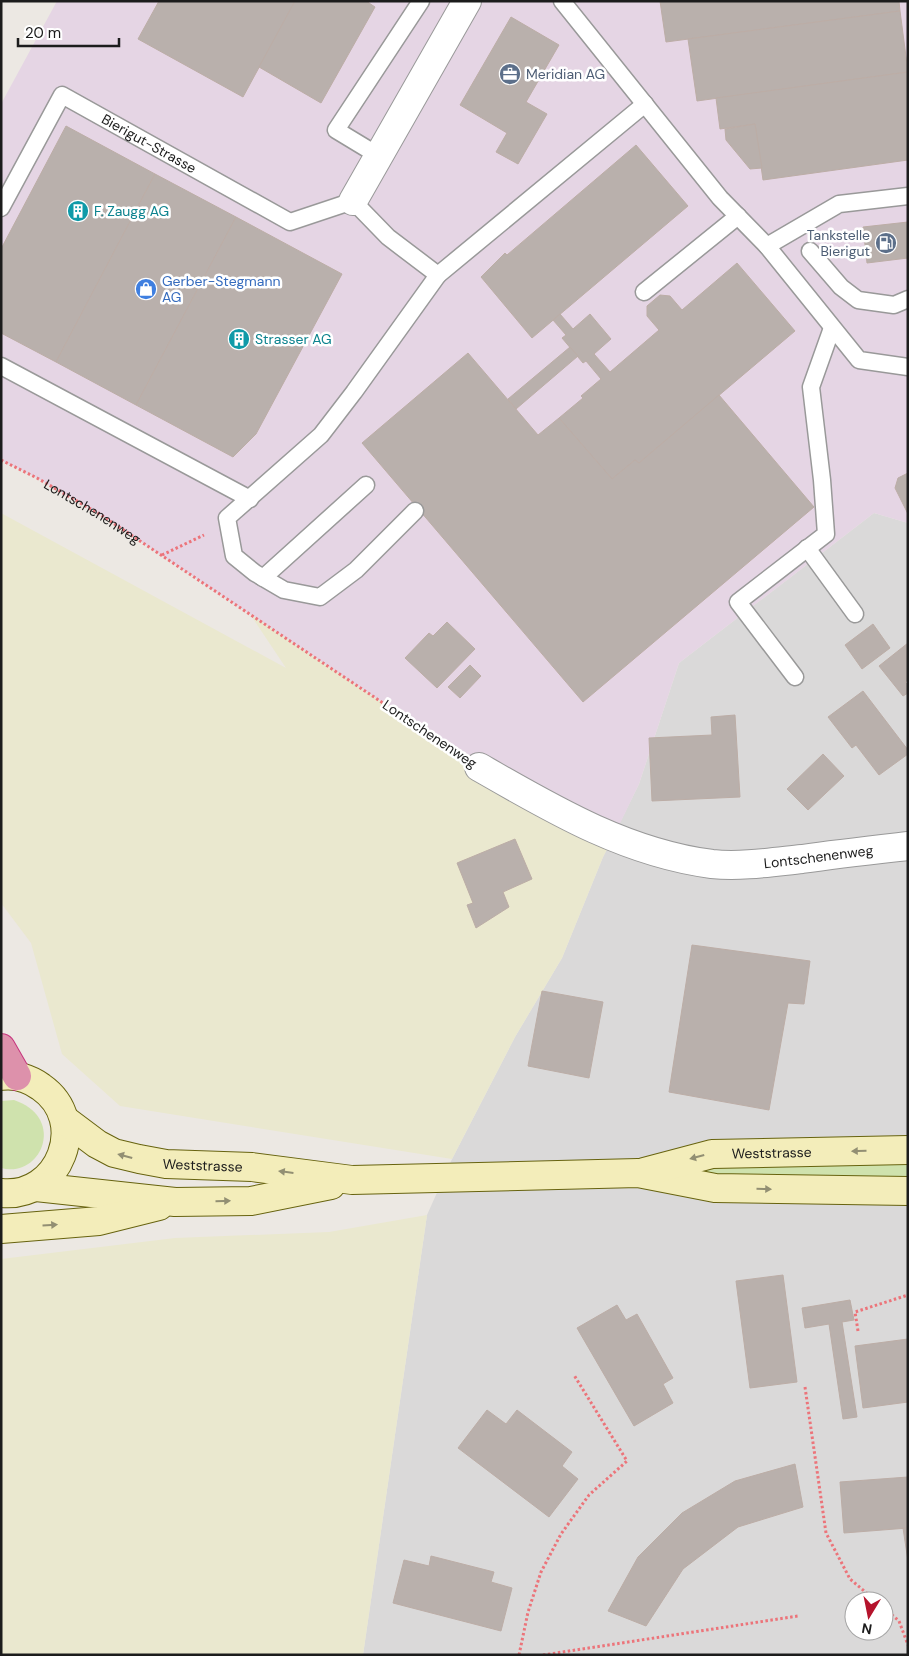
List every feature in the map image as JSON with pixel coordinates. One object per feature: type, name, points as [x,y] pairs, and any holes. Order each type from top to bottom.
[{"type":"highway","points":[[1,1048],[9,1076]]},
{"type":"main road","name":"Weststrasse","points":[[9,1076],[34,1082],[48,1091],[58,1104],[65,1120],[66,1135],[59,1163],[50,1175],[36,1188]]},
{"type":"main road","name":"Weststrasse","points":[[65,1120],[97,1144],[114,1153],[139,1160],[166,1164],[252,1167],[352,1180],[638,1173],[715,1188],[908,1192]]},
{"type":"main road","name":"Weststrasse","points":[[638,1173],[712,1154],[908,1150]]},
{"type":"main road","name":"Weststrasse","points":[[1,1193],[20,1193],[36,1188],[175,1202],[251,1201],[352,1180]]},
{"type":"main road","name":"Weststrasse","points":[[1,1229],[99,1221],[175,1202]]},
{"type":"street","points":[[353,201],[466,2]]},
{"type":"street","name":"Lontschenenweg","points":[[479,766],[533,798],[613,838],[671,855],[712,864],[748,864],[783,861],[908,846]]},
{"type":"lane","points":[[379,156],[336,130],[421,1]]},
{"type":"lane","points":[[562,1],[720,198],[768,246],[859,360],[908,367]]},
{"type":"lane","name":"Bierigut-Strasse","points":[[1,208],[62,95],[290,222],[353,201]]},
{"type":"lane","points":[[415,511],[356,570],[320,597],[284,590],[263,578],[234,556],[227,518],[320,435],[354,392],[438,275],[645,104]]},
{"type":"lane","points":[[768,246],[839,204],[908,196]]},
{"type":"lane","points":[[353,201],[388,237],[438,275]]},
{"type":"lane","points":[[644,292],[738,216]]},
{"type":"lane","points":[[810,251],[841,287],[858,300],[894,305],[908,299]]},
{"type":"lane","points":[[795,677],[738,602],[826,534],[822,480],[811,387],[832,328]]},
{"type":"lane","points":[[1,366],[250,499]]},
{"type":"lane","points":[[263,578],[366,485]]},
{"type":"lane","points":[[807,548],[855,614]]},
{"type":"path","name":"Lontschenenweg","points":[[1,460],[37,478],[93,511],[162,555],[479,766]]},
{"type":"path","points":[[162,555],[209,533],[227,518]]},
{"type":"path","points":[[858,1331],[856,1312],[908,1295]]},
{"type":"path","points":[[519,1655],[528,1612],[541,1572],[561,1534],[589,1495],[627,1461],[574,1375]]},
{"type":"path","points":[[805,1387],[826,1533],[850,1579],[864,1591]]},
{"type":"path","points":[[543,1655],[798,1616]]},
{"type":"path","points":[[894,1616],[899,1620],[908,1645]]},
{"type":"shaded area","points":[[57,1],[908,1],[908,523],[874,513],[679,663],[639,784],[613,838],[479,767],[101,515],[37,478],[1,460],[1,104]]},
{"type":"shaded area","points":[[1,513],[286,668],[250,614],[479,767],[613,838],[603,857],[562,958],[515,1037],[452,1159],[120,1106],[62,1054],[31,943],[1,903]]},
{"type":"shaded area","points":[[874,513],[908,523],[908,1655],[363,1655],[427,1215],[452,1159],[515,1037],[562,958],[603,857],[639,784],[679,663]]},
{"type":"shaded area","points":[[427,1215],[363,1655],[1,1655],[1,1259],[175,1238],[329,1232]]},
{"type":"green space","points":[[14,1100],[30,1109],[40,1120],[44,1132],[42,1145],[37,1156],[27,1165],[15,1169],[1,1168],[1,1101]]},
{"type":"green space","points":[[908,1164],[908,1178],[675,1176],[675,1168]]},
{"type":"building","points":[[159,1],[295,1],[243,97],[138,39]]},
{"type":"building","points":[[295,1],[366,1],[375,7],[321,103],[259,67]]},
{"type":"building","points":[[660,1],[899,1],[900,11],[666,42]]},
{"type":"building","points":[[900,11],[908,72],[697,101],[688,39]]},
{"type":"building","name":"Meridian AG","points":[[511,17],[559,45],[526,102],[547,114],[518,164],[496,152],[507,133],[460,105]]},
{"type":"building","points":[[908,72],[908,160],[763,180],[755,124],[720,129],[716,98]]},
{"type":"building","points":[[755,124],[762,168],[750,169],[726,140],[725,129]]},
{"type":"building","name":"F. Zaugg AG","points":[[66,126],[155,174],[56,362],[1,333],[1,249]]},
{"type":"building","points":[[636,145],[688,206],[532,338],[481,277],[505,253],[507,255]]},
{"type":"building","name":"Gerber-Stegmann AG","points":[[155,174],[236,217],[136,405],[56,362]]},
{"type":"building","name":"Strasser AG","points":[[236,217],[342,274],[256,434],[233,457],[136,405]]},
{"type":"building","name":"Tankstelle Bierigut","points":[[908,222],[908,258],[867,263],[863,227]]},
{"type":"building","points":[[737,263],[795,331],[639,463],[635,460],[612,479],[559,418],[583,398],[581,396],[601,379],[586,361],[583,363],[562,338],[566,335],[553,320],[560,314],[573,329],[590,314],[611,339],[594,354],[610,372],[659,330],[647,316],[647,306],[660,295],[670,296],[682,310]]},
{"type":"building","points":[[570,347],[578,356],[516,409],[508,399]]},
{"type":"building","points":[[468,353],[538,435],[559,418],[612,479],[635,460],[639,463],[719,395],[814,507],[583,702],[362,443]]},
{"type":"building","points":[[908,473],[908,514],[895,488],[898,478]]},
{"type":"building","points":[[447,622],[475,649],[437,688],[405,658],[429,633],[433,636]]},
{"type":"building","points":[[873,624],[890,648],[862,669],[845,645]]},
{"type":"building","points":[[908,643],[908,680],[905,682],[908,685],[908,693],[903,696],[879,666]]},
{"type":"building","points":[[470,665],[481,676],[460,698],[448,687]]},
{"type":"building","points":[[863,691],[908,750],[908,754],[879,775],[856,745],[852,748],[828,717]]},
{"type":"building","points":[[735,715],[740,797],[652,801],[649,738],[712,735],[711,717]]},
{"type":"building","points":[[823,754],[844,776],[808,810],[787,789]]},
{"type":"building","points":[[515,839],[532,879],[503,892],[509,907],[476,928],[467,905],[473,903],[457,863]]},
{"type":"building","points":[[692,945],[810,961],[804,1004],[788,1003],[769,1110],[669,1092]]},
{"type":"building","points":[[542,991],[603,1002],[589,1078],[528,1066]]},
{"type":"building","points":[[783,1275],[797,1382],[750,1388],[736,1281]]},
{"type":"building","points":[[850,1300],[854,1320],[842,1322],[857,1417],[843,1419],[829,1324],[805,1328],[802,1308]]},
{"type":"building","points":[[617,1305],[626,1320],[637,1314],[673,1378],[663,1384],[673,1403],[634,1426],[577,1328]]},
{"type":"building","points":[[908,1339],[908,1402],[863,1408],[855,1346]]},
{"type":"building","points":[[487,1410],[506,1424],[517,1410],[572,1452],[562,1466],[578,1479],[549,1517],[458,1448]]},
{"type":"building","points":[[795,1464],[803,1507],[738,1527],[683,1569],[646,1626],[608,1611],[638,1557],[682,1513],[735,1481]]},
{"type":"building","points":[[908,1477],[908,1528],[844,1533],[840,1482]]},
{"type":"building","points":[[903,1528],[908,1528],[908,1561]]},
{"type":"building","points":[[431,1556],[494,1572],[491,1582],[512,1588],[501,1631],[393,1603],[404,1560],[429,1566]]},
{"type":"place","name":"Meridian AG","points":[[510,74]]},
{"type":"place","name":"F. Zaugg AG","points":[[78,211]]},
{"type":"place","name":"Tankstelle Bierigut","points":[[886,243]]},
{"type":"place","name":"Gerber-Stegmann AG","points":[[146,289]]},
{"type":"place","name":"Strasser AG","points":[[239,339]]}]
